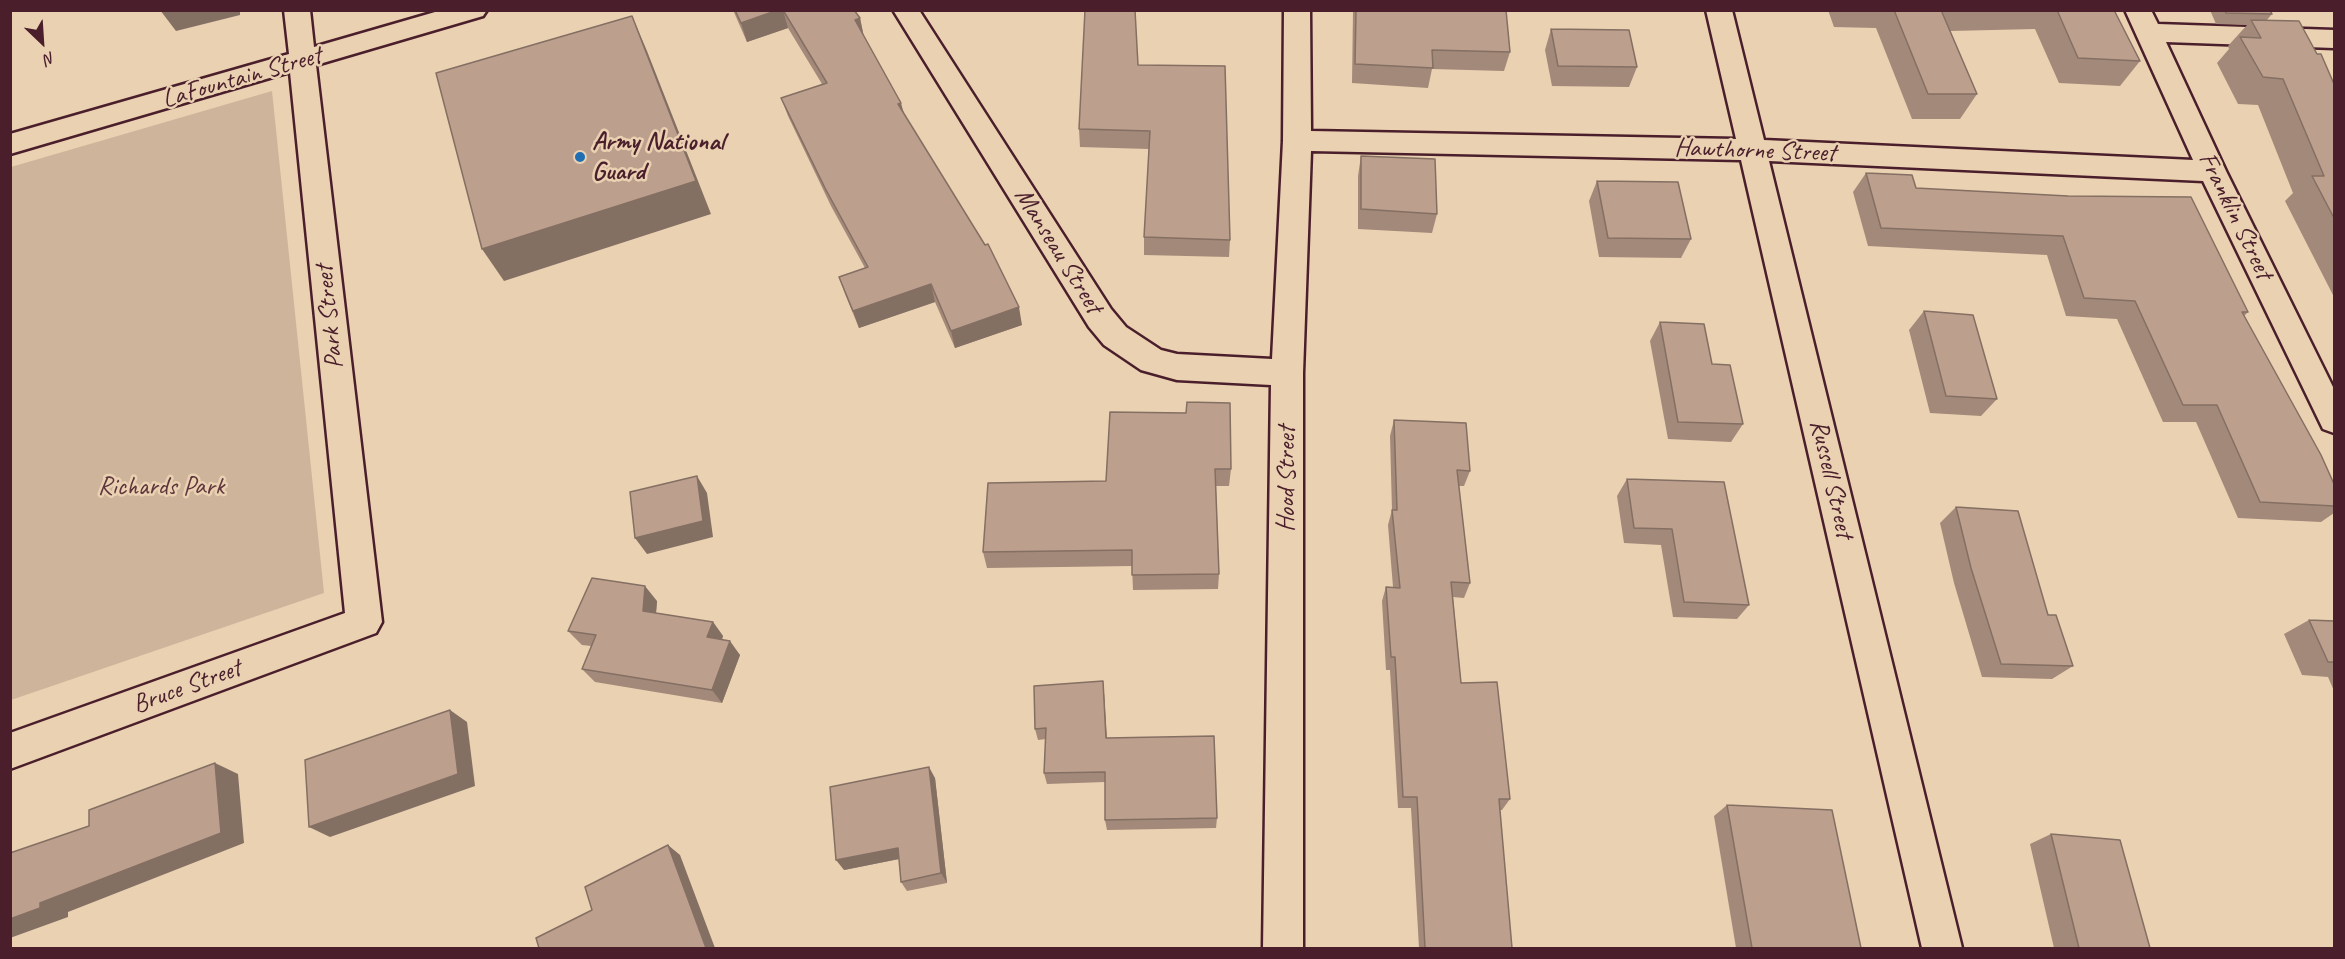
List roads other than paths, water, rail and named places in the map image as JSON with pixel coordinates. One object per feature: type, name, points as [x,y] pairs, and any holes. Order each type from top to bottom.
[{"type":"street","name":"Park Street","points":[[297,10],[364,622]]},
{"type":"street","name":"LaFountain Street","points":[[10,144],[474,10]]},
{"type":"street","name":"Manseau Street","points":[[906,10],[1100,318],[1115,336],[1152,362],[1177,367],[1287,373]]},
{"type":"street","name":"Hood Street","points":[[1282,948],[1287,373],[1297,141],[1297,10]]},
{"type":"street","name":"Russell Street","points":[[1719,10],[1942,948]]},
{"type":"street","points":[[2143,22],[2334,39]]},
{"type":"street","name":"Franklin Street","points":[[2143,22],[2212,171],[2334,420]]},
{"type":"street","name":"Hawthorne Street","points":[[1297,141],[1753,150],[2212,171]]},
{"type":"street","name":"Bruce Street","points":[[10,751],[364,622]]},
{"type":"place","name":"Army National Guard","points":[[580,157]]},
{"type":"park label","name":"Richards Park","points":[[161,487]]}]
